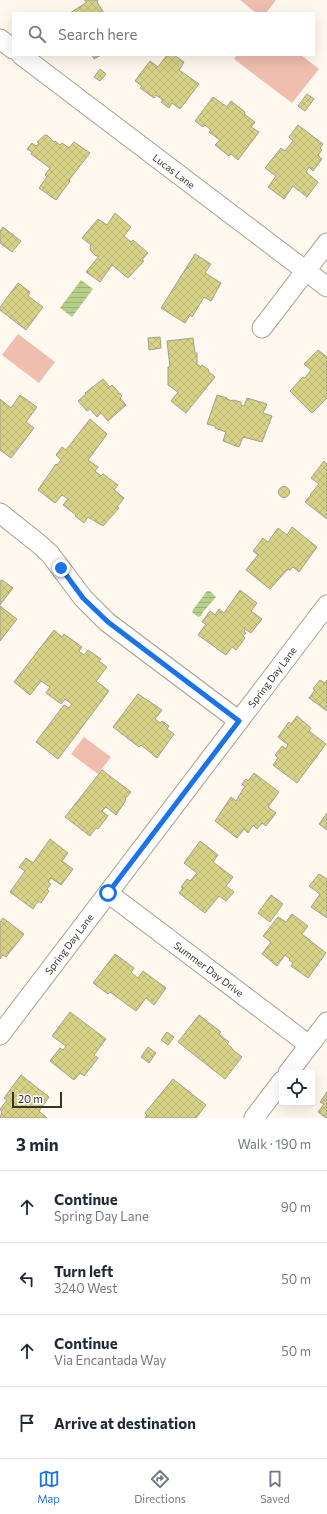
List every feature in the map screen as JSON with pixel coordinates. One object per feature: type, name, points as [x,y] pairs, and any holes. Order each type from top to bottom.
[{"type":"street","points":[[0,39],[12,48]]},
{"type":"street","name":"Lucas Lane","points":[[22,56],[327,287]]},
{"type":"street","points":[[262,328],[327,243]]},
{"type":"street","points":[[0,513],[50,554],[83,598],[108,622],[239,721]]},
{"type":"street","name":"Spring Day Lane","points":[[0,1036],[327,605]]},
{"type":"street","name":"Summer Day Drive","points":[[108,893],[309,1045]]},
{"type":"street","points":[[290,1070],[327,1022]]},
{"type":"street","points":[[254,1118],[279,1085]]},
{"type":"shaded area","points":[[240,0],[276,0],[267,12],[255,12]]},
{"type":"shaded area","points":[[236,56],[302,56],[319,69],[292,103],[234,59]]},
{"type":"shaded area","points":[[81,280],[93,289],[72,317],[60,308]]},
{"type":"shaded area","points":[[18,334],[55,362],[39,383],[2,355]]},
{"type":"shaded area","points":[[207,591],[210,591],[216,597],[201,616],[198,617],[192,611]]},
{"type":"shaded area","points":[[84,737],[111,757],[98,774],[71,754]]},
{"type":"building","points":[[84,0],[98,0],[97,2],[103,12],[72,12],[87,2]]},
{"type":"building","points":[[92,56],[99,56],[94,59]]},
{"type":"building","points":[[166,56],[175,56],[184,62],[179,70],[199,84],[180,109],[172,103],[169,108],[161,102],[163,100],[156,95],[154,98],[140,88],[142,86],[135,81],[150,61],[158,67]]},
{"type":"building","points":[[100,69],[106,74],[100,81],[94,77]]},
{"type":"building","points":[[307,94],[314,99],[305,111],[298,106]]},
{"type":"building","points":[[213,97],[227,107],[231,101],[245,112],[244,114],[255,122],[251,127],[259,132],[238,160],[231,154],[229,156],[215,145],[220,140],[209,132],[211,130],[205,125],[203,127],[195,121]]},
{"type":"building","points":[[298,125],[323,144],[320,148],[322,150],[318,155],[322,159],[313,171],[309,167],[306,172],[318,182],[307,197],[293,186],[284,199],[268,187],[276,176],[265,168],[281,148],[285,151],[293,141],[289,137]]},
{"type":"building","points":[[47,135],[54,142],[55,141],[60,145],[62,143],[69,148],[74,142],[90,153],[56,200],[39,188],[47,177],[45,175],[50,168],[31,154],[32,152],[27,149],[32,143],[36,146],[39,143],[37,142]]},
{"type":"building","points":[[115,213],[131,227],[124,236],[131,242],[133,240],[148,253],[142,260],[144,261],[128,278],[112,265],[100,282],[86,272],[99,256],[96,256],[91,251],[91,245],[82,238],[98,219],[107,225]]},
{"type":"building","points":[[3,227],[21,241],[12,252],[0,243],[0,231]]},
{"type":"building","points":[[195,254],[211,264],[205,273],[221,283],[211,301],[204,297],[192,317],[190,315],[185,323],[161,308]]},
{"type":"building","points":[[18,283],[30,292],[28,296],[43,307],[26,330],[0,310],[0,307]]},
{"type":"building","points":[[160,337],[161,348],[149,350],[148,338]]},
{"type":"building","points":[[193,338],[195,353],[197,353],[196,363],[209,370],[208,371],[215,377],[186,413],[171,401],[178,392],[168,385],[168,367],[170,367],[167,341]]},
{"type":"building","points":[[318,350],[327,357],[327,398],[312,413],[290,391],[303,377],[305,378],[311,370],[304,364]]},
{"type":"building","points":[[103,379],[110,387],[112,385],[122,396],[120,398],[126,405],[108,421],[101,413],[97,417],[90,409],[87,411],[78,401],[86,394],[85,393]]},
{"type":"building","points":[[20,395],[37,407],[26,422],[34,428],[11,458],[0,450],[0,399],[11,408]]},
{"type":"building","points":[[217,395],[227,398],[226,399],[241,402],[241,405],[244,406],[247,398],[267,404],[263,413],[272,416],[262,442],[243,437],[239,447],[223,441],[226,432],[215,428],[215,426],[207,424]]},
{"type":"building","points":[[90,419],[107,434],[88,460],[98,467],[95,471],[101,476],[103,474],[118,485],[114,490],[124,498],[117,507],[119,508],[103,526],[88,517],[84,523],[63,505],[68,499],[62,495],[55,503],[38,490],[56,464],[57,465],[61,460],[56,455],[62,447],[66,450]]},
{"type":"building","points":[[324,461],[327,464],[327,519],[305,502],[319,484],[311,478]]},
{"type":"building","points":[[282,487],[286,487],[288,488],[288,496],[282,497],[279,494],[279,490]]},
{"type":"building","points":[[292,527],[317,547],[299,572],[293,567],[290,570],[288,569],[270,589],[246,570],[258,555],[253,551],[263,538],[268,542],[278,528],[287,535]]},
{"type":"building","points":[[2,580],[13,588],[0,605],[0,581]]},
{"type":"building","points":[[240,590],[257,603],[251,611],[262,619],[251,633],[245,629],[244,632],[246,633],[243,636],[245,638],[236,650],[232,647],[226,655],[198,635],[206,624],[202,622],[210,611],[215,615],[219,609],[224,613]]},
{"type":"building","points":[[0,606],[17,619],[0,641]]},
{"type":"building","points":[[54,630],[62,637],[64,634],[82,647],[79,651],[84,655],[88,650],[101,659],[99,661],[107,667],[96,681],[109,691],[58,759],[36,742],[64,705],[69,708],[72,704],[65,699],[61,704],[46,693],[50,687],[41,681],[30,695],[14,682]]},
{"type":"building","points":[[320,680],[325,683],[327,680],[327,711],[309,698],[315,690],[313,689]]},
{"type":"building","points":[[138,694],[162,710],[155,719],[160,723],[162,721],[169,726],[167,729],[174,734],[157,758],[141,745],[139,747],[113,727]]},
{"type":"building","points":[[297,716],[311,728],[309,731],[326,744],[297,783],[273,765],[278,758],[275,755],[282,746],[286,749],[288,745],[278,737],[289,722],[291,724]]},
{"type":"building","points":[[102,770],[131,792],[125,799],[126,800],[116,815],[106,807],[102,811],[108,816],[98,829],[96,828],[90,836],[65,817]]},
{"type":"building","points":[[254,773],[279,792],[268,807],[276,813],[266,826],[262,823],[257,829],[253,825],[248,833],[244,829],[237,838],[215,821],[231,797],[236,801],[245,786],[242,784],[246,779],[248,781]]},
{"type":"building","points":[[327,813],[327,830],[319,824]]},
{"type":"building","points":[[50,839],[68,853],[62,861],[73,869],[61,885],[51,878],[48,882],[51,884],[47,889],[49,891],[41,903],[38,901],[33,909],[10,892],[25,871],[19,867],[26,858],[33,863]]},
{"type":"building","points":[[200,841],[218,855],[213,862],[233,877],[226,886],[234,892],[226,901],[219,896],[205,913],[179,893],[183,888],[181,887],[187,879],[190,881],[197,873],[184,863]]},
{"type":"building","points":[[319,874],[327,879],[327,918],[311,907],[320,894],[309,886]]},
{"type":"building","points":[[271,895],[283,904],[270,922],[258,913]]},
{"type":"building","points":[[292,914],[308,926],[302,934],[326,953],[308,978],[291,966],[293,963],[285,955],[277,966],[262,954],[271,942],[263,936],[278,917],[286,922]]},
{"type":"building","points":[[3,918],[24,934],[6,957],[3,955],[0,959],[0,922]]},
{"type":"building","points":[[115,954],[134,968],[131,972],[138,978],[143,971],[166,988],[154,1005],[146,998],[136,1011],[110,992],[108,994],[93,983]]},
{"type":"building","points":[[70,1012],[106,1039],[94,1055],[98,1058],[84,1076],[80,1073],[74,1080],[50,1061],[60,1048],[63,1050],[66,1046],[52,1036]]},
{"type":"building","points":[[199,1015],[221,1032],[219,1034],[229,1042],[227,1044],[242,1057],[225,1079],[178,1042]]},
{"type":"building","points":[[167,1032],[174,1037],[168,1045],[161,1040]]},
{"type":"building","points":[[148,1047],[156,1053],[149,1063],[141,1057]]},
{"type":"building","points":[[21,1075],[49,1097],[39,1111],[47,1118],[0,1118],[2,1112],[0,1109],[7,1100],[4,1098]]},
{"type":"building","points":[[173,1079],[206,1105],[196,1118],[145,1118],[147,1115],[145,1113]]},
{"type":"building","points":[[327,1092],[326,1118],[318,1112],[324,1104],[320,1102]]},
{"type":"route","points":[[61,568],[83,598],[108,622],[239,721],[108,893]]}]
